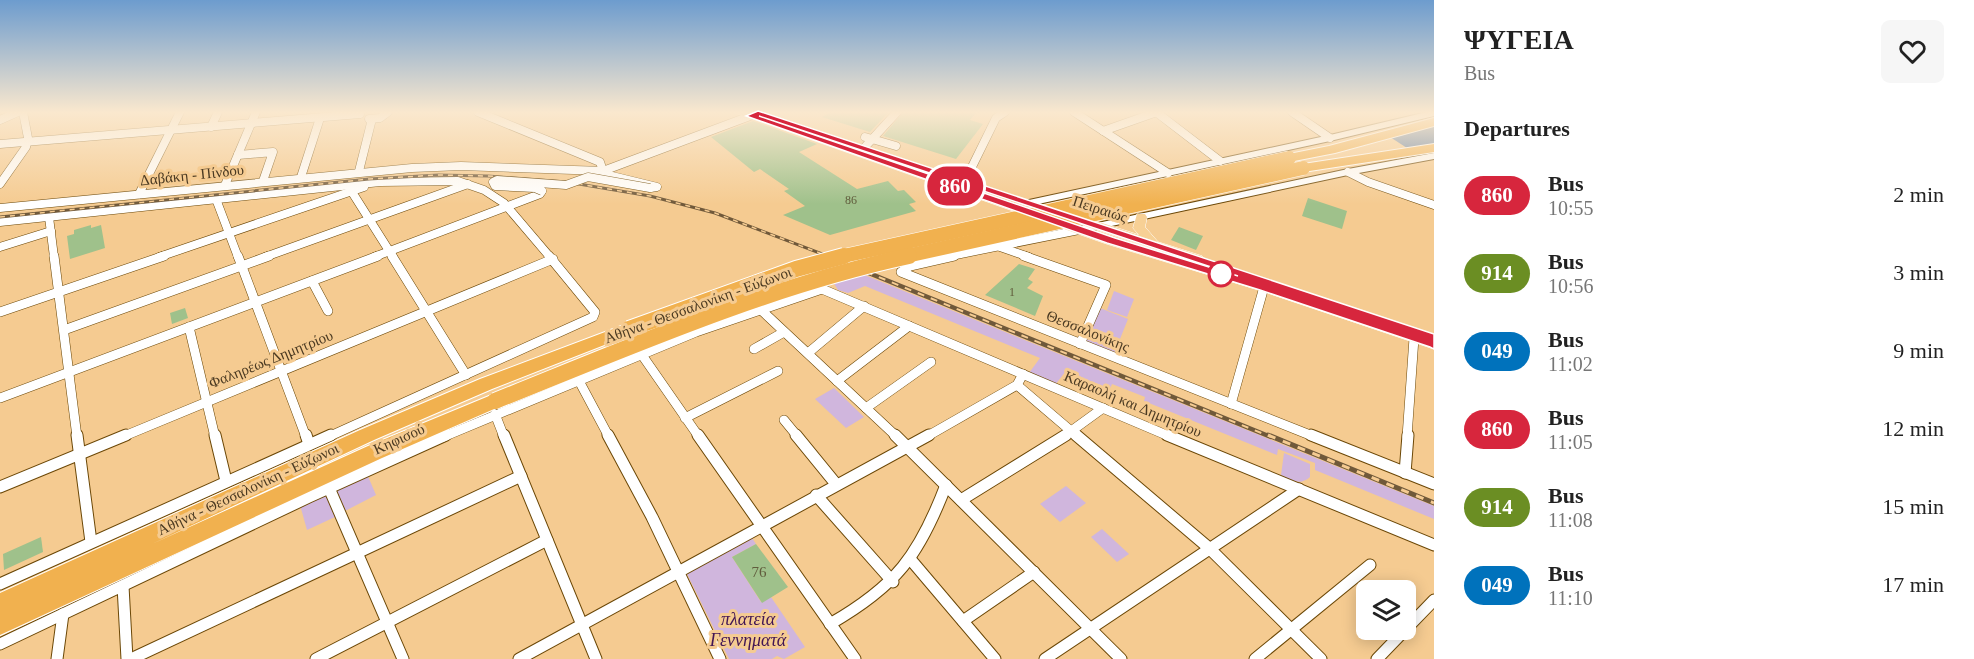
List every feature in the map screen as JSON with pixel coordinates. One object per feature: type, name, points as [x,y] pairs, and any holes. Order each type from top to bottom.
[{"type":"highway","name":"Αθήνα - Θεσσαλονίκη - Εύζωνοι","points":[[0,604],[367,435],[486,384],[757,282],[814,263],[875,248],[1330,150],[1354,143]]},
{"type":"highway","name":"Αθήνα - Θεσσαλονίκη - Εύζωνοι","points":[[0,624],[375,452],[495,400],[769,294],[876,262],[1259,177],[1412,152],[1434,152]]},
{"type":"main road","name":"Πειραιώς","points":[[838,143],[1078,230],[1264,287],[1434,344]]},
{"type":"main road","name":"Πειραιώς","points":[[871,143],[965,181],[1434,337]]},
{"type":"main road","points":[[1029,203],[1307,143]]},
{"type":"main road","points":[[1266,151],[1234,161],[1231,164],[1233,171],[1252,182],[1268,184],[1348,172]]},
{"type":"main road","points":[[1078,230],[1434,152]]},
{"type":"main road","points":[[1141,217],[1139,226],[1141,231],[1156,245]]},
{"type":"main road","points":[[1078,230],[1156,245]]},
{"type":"street","points":[[0,144],[17,143]]},
{"type":"street","points":[[0,184],[27,143]]},
{"type":"street","points":[[139,194],[165,143]]},
{"type":"street","points":[[225,185],[243,143]]},
{"type":"street","points":[[301,177],[312,143]]},
{"type":"street","points":[[358,171],[366,143]]},
{"type":"street","points":[[0,398],[507,207],[540,194],[542,191],[535,188],[495,186],[493,182],[497,180],[566,185],[588,177],[652,189],[657,187],[608,175],[603,171],[600,162],[553,143]]},
{"type":"street","points":[[603,171],[678,143]]},
{"type":"street","points":[[877,143],[896,146]]},
{"type":"street","points":[[965,181],[984,143]]},
{"type":"street","points":[[1121,143],[1168,173]]},
{"type":"street","points":[[1196,143],[1220,161]]},
{"type":"street","points":[[238,155],[273,152],[263,181]]},
{"type":"street","name":"Δαβάκη - Πίνδου","points":[[0,208],[358,171],[461,166],[603,171]]},
{"type":"street","points":[[0,173],[9,172]]},
{"type":"street","points":[[1348,172],[1368,182],[1434,205]]},
{"type":"street","points":[[0,222],[380,182],[448,180],[469,184],[488,192],[507,207],[588,301],[594,312],[583,322],[0,584]]},
{"type":"street","points":[[0,312],[380,182]]},
{"type":"street","points":[[64,330],[469,184]]},
{"type":"street","points":[[352,192],[465,375]]},
{"type":"street","points":[[216,199],[309,444]]},
{"type":"street","points":[[49,217],[91,542]]},
{"type":"street","name":"Θεσσαλονίκης","points":[[1078,230],[928,261],[910,266],[901,272],[1434,484]]},
{"type":"street","points":[[0,247],[51,231]]},
{"type":"street","points":[[997,246],[1106,285],[1080,344]]},
{"type":"street","name":"Φαληρέως Δημητρίου","points":[[0,487],[553,259]]},
{"type":"street","points":[[312,280],[328,310]]},
{"type":"street","points":[[1231,404],[1264,287]]},
{"type":"street","name":"Καραολή και Δημητρίου","points":[[822,288],[1103,408],[1434,545]]},
{"type":"street","name":"Κηφισού","points":[[0,644],[329,488],[495,414],[759,308],[822,288]]},
{"type":"street","points":[[808,353],[864,306]]},
{"type":"street","points":[[759,308],[908,447],[1121,659]]},
{"type":"street","points":[[837,381],[909,326]]},
{"type":"street","points":[[189,327],[226,481]]},
{"type":"street","points":[[753,349],[784,332]]},
{"type":"street","points":[[1405,473],[1414,338]]},
{"type":"street","points":[[642,355],[855,659]]},
{"type":"street","points":[[866,408],[931,362]]},
{"type":"street","points":[[686,418],[778,371]]},
{"type":"street","points":[[519,659],[678,570],[908,447],[1017,385],[1023,374]]},
{"type":"street","points":[[578,379],[678,570],[720,659]]},
{"type":"street","points":[[1017,385],[1209,548],[1321,659]]},
{"type":"street","points":[[961,500],[1071,432],[1103,408]]},
{"type":"street","points":[[495,414],[596,659]]},
{"type":"street","points":[[784,420],[836,484]]},
{"type":"street","points":[[123,586],[129,659],[521,476]]},
{"type":"street","points":[[830,624],[864,604],[893,582],[911,560],[934,521],[946,485]]},
{"type":"street","points":[[329,488],[403,659]]},
{"type":"street","points":[[1046,659],[1299,489]]},
{"type":"street","points":[[816,495],[893,582]]},
{"type":"street","points":[[316,659],[547,540]]},
{"type":"street","points":[[911,560],[995,659]]},
{"type":"street","points":[[1255,659],[1370,565]]},
{"type":"street","points":[[963,621],[1034,572]]},
{"type":"street","points":[[1416,619],[1434,600]]},
{"type":"street","points":[[57,659],[63,615]]},
{"type":"street","points":[[1377,659],[1395,640]]},
{"type":"green space","points":[[862,274],[1434,506],[1434,519],[1315,470],[1315,463],[1278,449],[1277,455],[1144,401],[1145,397],[1112,384],[1110,389],[1066,371],[1055,385],[1029,373],[1040,358],[865,286],[848,293],[838,290],[833,282]]},
{"type":"green space","points":[[1114,291],[1134,299],[1127,317],[1107,310]]},
{"type":"green space","points":[[1100,308],[1128,319],[1114,354],[1085,342]]},
{"type":"green space","points":[[834,388],[864,417],[846,428],[815,399]]},
{"type":"green space","points":[[1284,453],[1310,464],[1310,477],[1299,482],[1281,475]]},
{"type":"green space","points":[[367,474],[376,495],[345,511],[335,489]]},
{"type":"green space","points":[[1066,486],[1086,503],[1060,522],[1040,504]]},
{"type":"green space","points":[[325,493],[335,517],[307,530],[300,505]]},
{"type":"green space","points":[[1102,529],[1129,554],[1117,562],[1091,537]]},
{"type":"green space","name":"πλατεία Γεννηματά","points":[[750,535],[756,544],[732,557],[761,602],[771,597],[805,647],[784,659],[777,656],[772,659],[729,659],[686,572]]},
{"type":"water","points":[[1399,143],[1434,143],[1434,144],[1407,148]]},
{"type":"building","points":[[718,143],[814,143],[817,144],[799,152],[857,189],[888,181],[898,191],[904,190],[916,202],[909,204],[916,211],[830,235],[783,215],[805,206],[784,191],[789,189],[760,169],[754,172]]},
{"type":"building","points":[[904,143],[969,143],[956,159]]},
{"type":"building","points":[[1308,198],[1347,211],[1342,229],[1302,216]]},
{"type":"building","points":[[91,225],[91,228],[101,225],[105,248],[70,259],[67,236],[74,234],[74,230]]},
{"type":"building","points":[[1179,227],[1203,236],[1196,250],[1171,240]]},
{"type":"building","points":[[1019,264],[1035,269],[1028,279],[1033,282],[1027,288],[1043,296],[1035,316],[985,295]]},
{"type":"building","points":[[185,308],[188,318],[172,324],[170,313]]},
{"type":"building","points":[[41,537],[43,552],[4,570],[3,554]]},
{"type":"building","points":[[756,544],[788,587],[762,603],[732,557]]},
{"type":"railway","points":[[0,217],[369,179],[438,175],[488,176],[567,182],[650,196],[715,213],[830,257]]},
{"type":"railway","points":[[827,256],[1271,437]]},
{"type":"railway","points":[[1268,435],[1434,503]]},
{"type":"bus line","name":"860","points":[[830,143],[1111,241],[1264,287],[1434,344]]},
{"type":"bus line","name":"860","points":[[849,143],[1434,337]]}]
